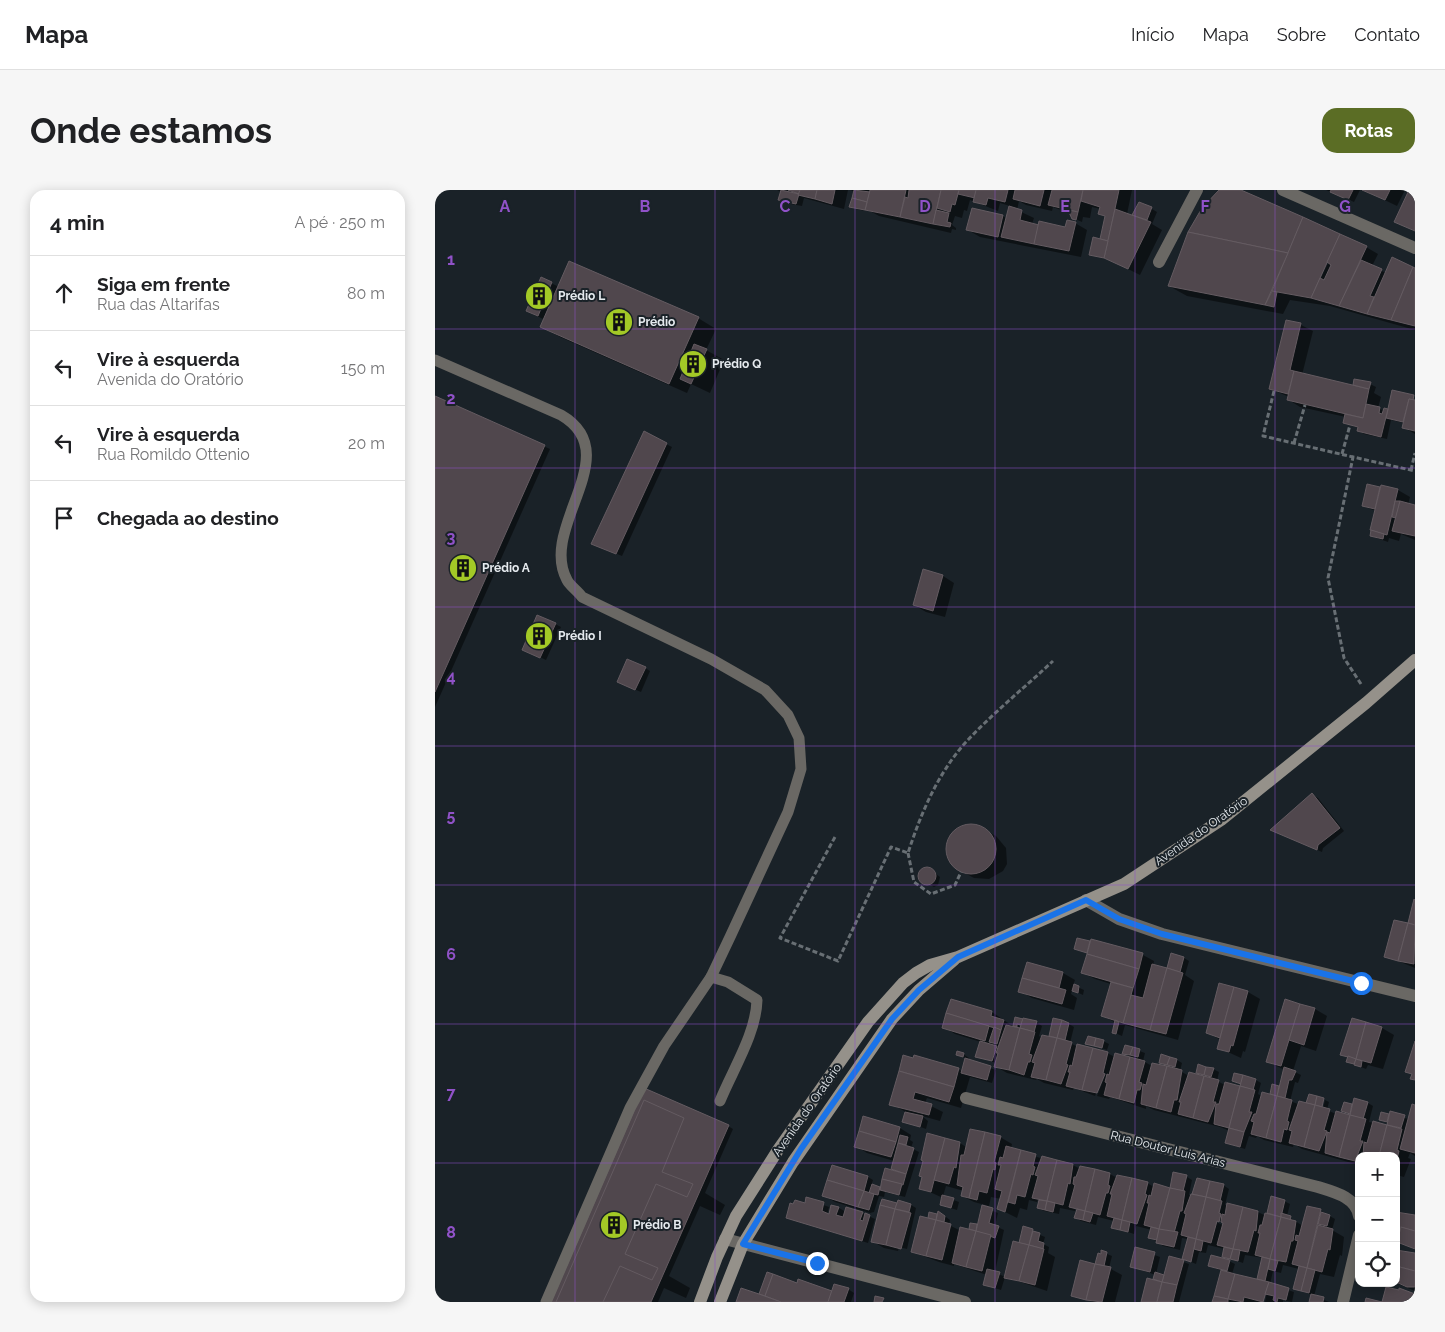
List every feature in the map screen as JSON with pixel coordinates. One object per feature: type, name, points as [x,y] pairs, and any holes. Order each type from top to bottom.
[{"type":"main road","name":"Avenida do Oratório","points":[[700,1302],[736,1216],[778,1150],[868,1022],[903,983],[930,965],[958,957],[1124,884],[1221,820],[1415,660]]},
{"type":"main road","name":"Avenida do Oratório","points":[[720,1302],[743,1244],[793,1162],[892,1019],[919,990],[958,957]]},
{"type":"street","points":[[1159,262],[1197,190]]},
{"type":"street","points":[[1283,190],[1415,248]]},
{"type":"street","points":[[1086,900],[1119,919],[1162,934],[1415,996]]},
{"type":"street","name":"Rua Doutor Luis Arias","points":[[967,1098],[1318,1187],[1344,1196],[1355,1207]]},
{"type":"street","points":[[725,1239],[965,1302]]},
{"type":"street","points":[[1343,1302],[1357,1242]]},
{"type":"lane","points":[[435,360],[561,415],[574,423],[582,434],[586,452],[583,480],[563,535],[561,559],[567,580],[582,597],[711,659],[765,690],[788,715],[799,738],[801,769],[788,812],[711,977],[664,1046],[630,1108],[545,1302]]},
{"type":"lane","points":[[711,977],[728,982],[757,1000],[757,1016],[720,1100]]},
{"type":"path","points":[[1274,391],[1263,436],[1413,471],[1415,453]]},
{"type":"path","points":[[1294,443],[1305,405]]},
{"type":"path","points":[[1342,454],[1351,425]]},
{"type":"path","points":[[1353,457],[1329,578],[1344,658],[1371,698]]},
{"type":"path","points":[[961,872],[955,885],[931,894],[913,882],[908,852],[915,829],[935,785],[966,742],[1053,661]]},
{"type":"path","points":[[835,837],[780,938],[838,961],[891,847],[908,852]]},
{"type":"building","points":[[781,190],[799,194],[796,204],[778,200]]},
{"type":"building","points":[[788,190],[800,190],[799,194]]},
{"type":"building","points":[[800,190],[817,190],[815,199],[798,195]]},
{"type":"building","points":[[817,190],[835,190],[832,204],[815,199]]},
{"type":"building","points":[[854,190],[870,192],[867,202],[852,198]]},
{"type":"building","points":[[870,190],[906,190],[900,217],[865,210]]},
{"type":"building","points":[[909,190],[941,190],[933,224],[900,217],[905,197],[908,198]]},
{"type":"building","points":[[941,190],[959,190],[955,205],[952,204],[950,212],[937,208]]},
{"type":"building","points":[[959,190],[976,190],[975,198],[958,194]]},
{"type":"building","points":[[976,190],[1008,190],[1005,202],[988,198],[986,205],[973,202]]},
{"type":"building","points":[[1015,190],[1044,190],[1040,206],[1013,199]]},
{"type":"building","points":[[1052,190],[1083,190],[1078,212],[1048,205]]},
{"type":"building","points":[[1083,190],[1119,190],[1108,241],[1100,239],[1105,216],[1098,214],[1100,207],[1081,201]]},
{"type":"building","points":[[1219,190],[1241,190],[1303,217],[1288,253],[1188,232],[1202,208]]},
{"type":"building","points":[[1331,190],[1353,190],[1348,200],[1330,192]]},
{"type":"building","points":[[1362,190],[1390,190],[1385,200]]},
{"type":"building","points":[[1409,190],[1415,190],[1415,231],[1394,222]]},
{"type":"building","points":[[852,198],[867,202],[865,210],[849,207]]},
{"type":"building","points":[[1139,202],[1152,207],[1147,220],[1132,215]]},
{"type":"building","points":[[1009,206],[1022,210],[1020,220],[1039,225],[1034,244],[1001,237]]},
{"type":"building","points":[[972,208],[1003,215],[998,237],[966,230]]},
{"type":"building","points":[[1115,209],[1151,222],[1128,269],[1104,258]]},
{"type":"building","points":[[936,210],[949,213],[947,222],[951,223],[950,227],[933,224]]},
{"type":"building","points":[[1068,210],[1078,212],[1076,220],[1072,219]]},
{"type":"building","points":[[1303,217],[1340,234],[1311,298],[1272,291]]},
{"type":"building","points":[[1067,220],[1076,222],[1069,251],[1034,244],[1039,221],[1065,227]]},
{"type":"building","points":[[1188,232],[1288,253],[1265,305],[1168,286]]},
{"type":"building","points":[[1340,234],[1367,246],[1339,306],[1311,298],[1320,278],[1324,280],[1331,265],[1327,262]]},
{"type":"building","points":[[1093,237],[1108,241],[1104,258],[1089,255]]},
{"type":"building","points":[[1392,257],[1413,267],[1391,320],[1367,314]]},
{"type":"building","points":[[1361,260],[1382,269],[1370,296],[1374,297],[1367,314],[1339,306]]},
{"type":"building","name":"Prédio","points":[[569,261],[699,317],[669,384],[540,327]]},
{"type":"building","points":[[1413,267],[1415,268],[1415,326],[1391,320]]},
{"type":"building","name":"Prédio L","points":[[541,277],[552,282],[538,316],[526,311]]},
{"type":"building","points":[[1272,291],[1277,292],[1274,307],[1265,305]]},
{"type":"building","points":[[1286,320],[1301,323],[1290,370],[1294,371],[1288,394],[1269,389]]},
{"type":"building","name":"Prédio Q","points":[[694,344],[707,349],[691,384],[680,379]]},
{"type":"building","points":[[1294,371],[1369,389],[1363,418],[1287,400]]},
{"type":"building","points":[[1354,379],[1371,382],[1369,389],[1353,385]]},
{"type":"building","points":[[1392,390],[1414,395],[1413,400],[1409,399],[1403,422],[1386,418]]},
{"type":"building","name":"Prédio A","points":[[435,396],[545,445],[435,692]]},
{"type":"building","points":[[1409,399],[1415,400],[1415,431],[1402,428]]},
{"type":"building","points":[[1366,404],[1380,407],[1379,413],[1382,414],[1384,408],[1388,409],[1381,437],[1357,431],[1358,427],[1343,423],[1345,414],[1363,418]]},
{"type":"building","points":[[644,431],[667,443],[616,554],[591,544]]},
{"type":"building","points":[[1367,484],[1380,487],[1375,509],[1362,506]]},
{"type":"building","points":[[1381,485],[1398,489],[1387,535],[1370,530]]},
{"type":"building","points":[[1395,501],[1400,501],[1396,518],[1392,517]]},
{"type":"building","points":[[1400,501],[1415,505],[1415,536],[1392,531]]},
{"type":"building","points":[[1371,530],[1384,534],[1383,539],[1370,536]]},
{"type":"building","points":[[923,569],[943,575],[933,611],[913,605]]},
{"type":"building","name":"Prédio I","points":[[537,615],[556,623],[540,658],[522,650]]},
{"type":"building","points":[[627,659],[646,667],[635,690],[617,682]]},
{"type":"building","points":[[1312,793],[1340,828],[1318,845],[1317,850],[1270,830]]},
{"type":"building","points":[[971,824],[989,831],[996,849],[989,867],[971,874],[953,867],[946,849],[953,831]]},
{"type":"building","points":[[927,867],[933,870],[936,876],[933,882],[927,885],[921,882],[918,876],[921,870]]},
{"type":"building","points":[[1415,900],[1415,925],[1408,923]]},
{"type":"building","points":[[1394,920],[1408,923],[1398,961],[1384,957]]},
{"type":"building","points":[[1408,923],[1415,925],[1414,964],[1398,961]]},
{"type":"building","points":[[1077,938],[1090,941],[1087,953],[1074,949]]},
{"type":"building","points":[[1091,939],[1143,953],[1139,969],[1087,954]]},
{"type":"building","points":[[1171,953],[1184,957],[1180,972],[1167,968]]},
{"type":"building","points":[[1087,954],[1139,969],[1133,988],[1081,973]]},
{"type":"building","points":[[1027,962],[1063,972],[1059,988],[1022,978]]},
{"type":"building","points":[[1152,964],[1167,968],[1150,1030],[1123,1023],[1131,995],[1143,998]]},
{"type":"building","points":[[1167,968],[1183,973],[1166,1034],[1150,1030]]},
{"type":"building","points":[[1022,978],[1066,990],[1062,1004],[1018,992]]},
{"type":"building","points":[[1111,982],[1133,988],[1123,1023],[1101,1016]]},
{"type":"building","points":[[1219,983],[1234,987],[1220,1038],[1206,1033]]},
{"type":"building","points":[[1074,984],[1079,986],[1078,993],[1072,991]]},
{"type":"building","points":[[1234,987],[1248,991],[1233,1046],[1231,1045],[1229,1052],[1217,1049]]},
{"type":"building","points":[[951,999],[992,1011],[991,1016],[1004,1020],[1001,1030],[946,1013]]},
{"type":"building","points":[[1285,999],[1300,1004],[1281,1066],[1266,1062]]},
{"type":"building","points":[[1300,1004],[1315,1008],[1304,1045],[1289,1040]]},
{"type":"building","points":[[946,1013],[989,1026],[985,1041],[942,1028]]},
{"type":"building","points":[[1015,1017],[1023,1019],[1021,1025],[1017,1024],[1017,1027],[1013,1026]]},
{"type":"building","points":[[1023,1018],[1037,1021],[1034,1032],[1020,1028]]},
{"type":"building","points":[[1053,1018],[1062,1020],[1057,1038],[1049,1036]]},
{"type":"building","points":[[1352,1018],[1366,1022],[1356,1059],[1340,1055]]},
{"type":"building","points":[[1062,1020],[1069,1023],[1065,1040],[1057,1038]]},
{"type":"building","points":[[1115,1020],[1119,1022],[1116,1034],[1112,1033]]},
{"type":"building","points":[[1366,1022],[1382,1027],[1371,1063],[1356,1059]]},
{"type":"building","points":[[1006,1025],[1020,1028],[1009,1070],[994,1067],[998,1053],[996,1053]]},
{"type":"building","points":[[994,1027],[1001,1030],[997,1044],[989,1042]]},
{"type":"building","points":[[1020,1028],[1035,1032],[1029,1054],[1032,1055],[1024,1075],[1009,1070]]},
{"type":"building","points":[[1042,1035],[1057,1038],[1046,1080],[1031,1077],[1035,1063],[1032,1062]]},
{"type":"building","points":[[1088,1036],[1096,1038],[1094,1046],[1085,1044]]},
{"type":"building","points":[[1057,1038],[1072,1042],[1066,1064],[1068,1065],[1061,1084],[1046,1080]]},
{"type":"building","points":[[1096,1038],[1104,1040],[1102,1048],[1094,1046]]},
{"type":"building","points":[[980,1041],[997,1046],[992,1061],[975,1057]]},
{"type":"building","points":[[1415,1041],[1415,1080],[1410,1079],[1412,1074],[1405,1072]]},
{"type":"building","points":[[1077,1044],[1093,1048],[1082,1090],[1066,1086],[1070,1072],[1068,1072],[1070,1065],[1072,1066]]},
{"type":"building","points":[[1125,1045],[1133,1047],[1130,1055],[1122,1054]]},
{"type":"building","points":[[1133,1047],[1140,1049],[1138,1057],[1130,1055]]},
{"type":"building","points":[[1093,1048],[1108,1052],[1103,1073],[1105,1074],[1097,1093],[1082,1090]]},
{"type":"building","points":[[957,1051],[964,1053],[963,1057],[956,1055]]},
{"type":"building","points":[[1115,1053],[1130,1057],[1119,1099],[1104,1095],[1107,1074],[1109,1075]]},
{"type":"building","points":[[1161,1054],[1170,1057],[1167,1065],[1159,1063]]},
{"type":"building","points":[[903,1055],[913,1058],[914,1055],[959,1068],[954,1087],[899,1071]]},
{"type":"building","points":[[1348,1056],[1356,1059],[1354,1064],[1346,1062]]},
{"type":"building","points":[[1130,1057],[1145,1061],[1139,1082],[1142,1083],[1140,1090],[1137,1090],[1134,1103],[1119,1099]]},
{"type":"building","points":[[1170,1057],[1177,1059],[1175,1067],[1167,1065]]},
{"type":"building","points":[[965,1058],[991,1066],[987,1080],[961,1073]]},
{"type":"building","points":[[1356,1059],[1362,1061],[1361,1067],[1354,1065]]},
{"type":"building","points":[[1152,1063],[1167,1066],[1156,1108],[1141,1104],[1143,1084],[1146,1085]]},
{"type":"building","points":[[1198,1064],[1206,1067],[1204,1075],[1196,1073]]},
{"type":"building","points":[[1167,1066],[1182,1070],[1177,1100],[1174,1100],[1171,1112],[1156,1108]]},
{"type":"building","points":[[1206,1067],[1214,1068],[1211,1077],[1204,1075]]},
{"type":"building","points":[[1284,1067],[1296,1071],[1292,1080],[1289,1080],[1285,1098],[1277,1096]]},
{"type":"building","points":[[899,1071],[954,1087],[949,1102],[915,1092],[913,1099],[932,1104],[929,1115],[889,1105]]},
{"type":"building","points":[[1189,1072],[1204,1076],[1193,1118],[1178,1114],[1181,1102],[1179,1102]]},
{"type":"building","points":[[1234,1073],[1243,1075],[1241,1084],[1232,1081]]},
{"type":"building","points":[[1243,1075],[1256,1079],[1253,1090],[1240,1086]]},
{"type":"building","points":[[1204,1076],[1219,1080],[1213,1102],[1216,1102],[1208,1122],[1193,1118]]},
{"type":"building","points":[[1225,1082],[1240,1086],[1229,1128],[1214,1124],[1216,1104],[1219,1104]]},
{"type":"building","points":[[1272,1084],[1279,1086],[1277,1096],[1270,1094]]},
{"type":"building","points":[[1240,1086],[1255,1090],[1249,1112],[1252,1112],[1244,1132],[1229,1128]]},
{"type":"building","points":[[644,1088],[729,1125],[651,1302],[551,1302]]},
{"type":"building","points":[[1262,1092],[1277,1096],[1266,1138],[1251,1134],[1254,1122],[1251,1121],[1254,1114],[1256,1114]]},
{"type":"building","points":[[1309,1094],[1317,1096],[1315,1105],[1306,1103]]},
{"type":"building","points":[[1277,1096],[1292,1100],[1287,1130],[1284,1129],[1281,1142],[1266,1138]]},
{"type":"building","points":[[1317,1096],[1324,1098],[1322,1107],[1315,1105]]},
{"type":"building","points":[[1354,1098],[1368,1102],[1363,1119],[1350,1115]]},
{"type":"building","name":"Prédio B","points":[[644,1100],[684,1118],[662,1172],[693,1184],[687,1197],[656,1184],[625,1254],[658,1268],[652,1280],[620,1266],[603,1302],[556,1302]]},
{"type":"building","points":[[1299,1101],[1315,1105],[1304,1147],[1289,1143],[1292,1131],[1289,1130]]},
{"type":"building","points":[[1344,1102],[1352,1104],[1350,1114],[1341,1111]]},
{"type":"building","points":[[1412,1104],[1415,1105],[1415,1153],[1400,1149]]},
{"type":"building","points":[[1315,1105],[1330,1109],[1324,1130],[1327,1131],[1319,1151],[1304,1147]]},
{"type":"building","points":[[1336,1111],[1350,1115],[1339,1157],[1325,1153],[1327,1132],[1330,1133]]},
{"type":"building","points":[[1390,1111],[1405,1115],[1401,1128],[1387,1125]]},
{"type":"building","points":[[905,1112],[923,1116],[920,1127],[902,1122]]},
{"type":"building","points":[[1381,1112],[1389,1114],[1387,1122],[1379,1120]]},
{"type":"building","points":[[1350,1115],[1366,1119],[1360,1141],[1363,1141],[1359,1152],[1355,1152],[1355,1161],[1339,1157]]},
{"type":"building","points":[[863,1116],[900,1127],[896,1142],[859,1131]]},
{"type":"building","points":[[1373,1121],[1387,1125],[1380,1152],[1363,1152],[1364,1142],[1367,1143]]},
{"type":"building","points":[[1387,1125],[1402,1129],[1397,1150],[1399,1152],[1380,1152]]},
{"type":"building","points":[[1229,1128],[1244,1132],[1240,1147],[1225,1143]]},
{"type":"building","points":[[970,1129],[985,1132],[969,1198],[961,1196],[963,1187],[957,1185],[961,1155],[964,1155]]},
{"type":"building","points":[[859,1131],[896,1142],[891,1157],[854,1147]]},
{"type":"building","points":[[985,1132],[1001,1136],[994,1162],[996,1163],[995,1170],[993,1169],[987,1193],[979,1191],[977,1200],[969,1198]]},
{"type":"building","points":[[927,1133],[945,1138],[931,1192],[919,1189],[922,1177],[919,1176],[923,1161],[921,1160]]},
{"type":"building","points":[[900,1135],[908,1137],[906,1145],[898,1143]]},
{"type":"building","points":[[945,1138],[960,1142],[956,1168],[954,1167],[949,1184],[934,1180]]},
{"type":"building","points":[[898,1143],[914,1148],[906,1174],[891,1169]]},
{"type":"building","points":[[1006,1146],[1021,1150],[1005,1212],[997,1209],[1002,1191],[995,1189],[1001,1165],[998,1165],[1000,1157],[1003,1158]]},
{"type":"building","points":[[1021,1150],[1036,1154],[1033,1166],[1035,1167],[1033,1175],[1031,1174],[1025,1197],[1017,1195],[1015,1204],[1008,1202]]},
{"type":"building","points":[[1042,1156],[1057,1160],[1047,1201],[1032,1198],[1038,1176],[1035,1175]]},
{"type":"building","points":[[1057,1160],[1073,1164],[1070,1184],[1068,1183],[1063,1205],[1047,1201]]},
{"type":"building","points":[[832,1165],[868,1176],[864,1191],[827,1180]]},
{"type":"building","points":[[1080,1166],[1095,1169],[1085,1211],[1069,1207],[1075,1185],[1073,1184],[1074,1177],[1076,1177]]},
{"type":"building","points":[[885,1168],[906,1174],[903,1185],[882,1179]]},
{"type":"building","points":[[1095,1169],[1110,1173],[1108,1185],[1110,1186],[1100,1215],[1085,1211]]},
{"type":"building","points":[[1173,1172],[1187,1175],[1183,1191],[1170,1188]]},
{"type":"building","points":[[1117,1175],[1132,1178],[1122,1220],[1107,1216],[1112,1194],[1110,1194]]},
{"type":"building","points":[[1132,1178],[1148,1182],[1145,1194],[1147,1195],[1137,1224],[1122,1220]]},
{"type":"building","points":[[1197,1178],[1210,1181],[1206,1197],[1192,1194]]},
{"type":"building","points":[[882,1179],[902,1184],[899,1195],[880,1190]]},
{"type":"building","points":[[827,1180],[864,1191],[858,1207],[822,1196]]},
{"type":"building","points":[[1210,1181],[1224,1184],[1220,1201],[1206,1197]]},
{"type":"building","points":[[1154,1183],[1170,1188],[1159,1229],[1144,1225],[1149,1203],[1147,1203]]},
{"type":"building","points":[[872,1184],[880,1187],[878,1195],[869,1193]]},
{"type":"building","points":[[1170,1188],[1185,1191],[1182,1211],[1180,1211],[1174,1233],[1159,1229]]},
{"type":"building","points":[[864,1191],[874,1194],[869,1210],[858,1207]]},
{"type":"building","points":[[1191,1194],[1206,1197],[1196,1239],[1181,1235],[1186,1214],[1184,1213]]},
{"type":"building","points":[[942,1195],[954,1198],[951,1208],[940,1205]]},
{"type":"building","points":[[1271,1196],[1285,1200],[1281,1217],[1267,1213]]},
{"type":"building","points":[[806,1197],[824,1202],[822,1211],[829,1214],[831,1205],[839,1207],[836,1215],[843,1217],[846,1207],[863,1212],[860,1220],[863,1221],[865,1213],[870,1215],[862,1241],[786,1218],[790,1203],[793,1204],[795,1200],[805,1203]]},
{"type":"building","points":[[1206,1197],[1222,1201],[1219,1222],[1217,1221],[1211,1243],[1196,1239]]},
{"type":"building","points":[[882,1199],[897,1203],[895,1209],[880,1205]]},
{"type":"building","points":[[898,1200],[911,1204],[909,1212],[895,1209]]},
{"type":"building","points":[[1039,1200],[1047,1201],[1045,1210],[1037,1208]]},
{"type":"building","points":[[1047,1201],[1055,1203],[1053,1212],[1045,1210]]},
{"type":"building","points":[[1227,1203],[1243,1207],[1233,1249],[1217,1245],[1223,1223],[1221,1222],[1222,1214],[1225,1215]]},
{"type":"building","points":[[880,1205],[895,1209],[886,1245],[871,1242]]},
{"type":"building","points":[[982,1205],[993,1208],[989,1223],[999,1226],[995,1238],[976,1231]]},
{"type":"building","points":[[1307,1206],[1321,1209],[1307,1268],[1292,1264],[1298,1241],[1295,1240],[1296,1235],[1299,1236]]},
{"type":"building","points":[[1243,1207],[1258,1211],[1256,1231],[1254,1230],[1248,1252],[1233,1249]]},
{"type":"building","points":[[895,1209],[911,1213],[901,1249],[886,1245]]},
{"type":"building","points":[[1077,1209],[1085,1211],[1083,1220],[1074,1218]]},
{"type":"building","points":[[938,1211],[945,1216],[944,1222],[936,1220]]},
{"type":"building","points":[[1085,1211],[1093,1213],[1090,1222],[1083,1220]]},
{"type":"building","points":[[929,1212],[937,1214],[936,1220],[928,1218]]},
{"type":"building","points":[[1321,1212],[1330,1215],[1327,1226],[1318,1224]]},
{"type":"building","points":[[1265,1213],[1281,1217],[1270,1259],[1255,1255],[1260,1233],[1258,1233]]},
{"type":"building","points":[[1281,1213],[1291,1216],[1290,1220],[1281,1217]]},
{"type":"building","points":[[1400,1213],[1415,1215],[1415,1231],[1400,1227]]},
{"type":"building","points":[[920,1216],[936,1220],[926,1256],[911,1252]]},
{"type":"building","points":[[1281,1217],[1296,1221],[1293,1241],[1291,1241],[1286,1262],[1270,1259]]},
{"type":"building","points":[[1114,1218],[1122,1220],[1120,1230],[1111,1228]]},
{"type":"building","points":[[936,1220],[951,1224],[942,1260],[926,1256]]},
{"type":"building","points":[[1122,1220],[1130,1222],[1128,1232],[1120,1230]]},
{"type":"building","points":[[970,1223],[977,1224],[976,1231],[969,1229]]},
{"type":"building","points":[[1318,1225],[1333,1229],[1330,1250],[1328,1249],[1322,1272],[1307,1268]]},
{"type":"building","points":[[1023,1226],[1033,1229],[1029,1245],[1019,1243]]},
{"type":"building","points":[[960,1227],[976,1231],[966,1267],[952,1263]]},
{"type":"building","points":[[1151,1227],[1159,1229],[1157,1240],[1148,1238]]},
{"type":"building","points":[[1401,1227],[1415,1231],[1415,1249],[1400,1243]]},
{"type":"building","points":[[1159,1229],[1178,1232],[1174,1247],[1156,1243]]},
{"type":"building","points":[[976,1231],[991,1235],[982,1271],[966,1267]]},
{"type":"building","points":[[1033,1231],[1040,1233],[1038,1241],[1044,1243],[1043,1249],[1029,1245]]},
{"type":"building","points":[[1188,1237],[1196,1239],[1191,1262],[1182,1259]]},
{"type":"building","points":[[1196,1239],[1203,1241],[1201,1251],[1194,1249]]},
{"type":"building","points":[[1013,1241],[1029,1245],[1019,1281],[1004,1278]]},
{"type":"building","points":[[1029,1245],[1044,1249],[1035,1285],[1019,1281]]},
{"type":"building","points":[[1135,1247],[1155,1252],[1150,1272],[1130,1267]]},
{"type":"building","points":[[1224,1247],[1233,1249],[1230,1259],[1222,1257]]},
{"type":"building","points":[[1233,1249],[1240,1250],[1238,1261],[1230,1259]]},
{"type":"building","points":[[1101,1250],[1107,1252],[1104,1266],[1095,1264],[1098,1253],[1101,1254]]},
{"type":"building","points":[[1400,1251],[1415,1253],[1415,1271],[1400,1267]]},
{"type":"building","points":[[1211,1255],[1230,1260],[1227,1271],[1208,1266]]},
{"type":"building","points":[[1169,1256],[1184,1260],[1177,1285],[1162,1282]]},
{"type":"building","points":[[1262,1257],[1270,1259],[1265,1281],[1257,1279]]},
{"type":"building","points":[[1270,1259],[1278,1261],[1275,1271],[1268,1269]]},
{"type":"building","points":[[1080,1260],[1095,1264],[1086,1300],[1071,1296]]},
{"type":"building","points":[[1095,1264],[1111,1267],[1102,1302],[1086,1300]]},
{"type":"building","points":[[1299,1266],[1307,1268],[1301,1291],[1293,1289]]},
{"type":"building","points":[[1400,1267],[1415,1271],[1415,1287],[1407,1287],[1400,1284]]},
{"type":"building","points":[[1307,1268],[1315,1270],[1309,1293],[1301,1291]]},
{"type":"building","points":[[987,1269],[1000,1272],[995,1288],[983,1285]]},
{"type":"building","points":[[1221,1270],[1235,1274],[1228,1299],[1214,1296]]},
{"type":"building","points":[[767,1272],[773,1274],[765,1296],[759,1294]]},
{"type":"building","points":[[1155,1272],[1164,1275],[1162,1282],[1153,1279]]},
{"type":"building","points":[[773,1274],[797,1283],[798,1279],[832,1291],[828,1302],[781,1302],[765,1296]]},
{"type":"building","points":[[1235,1274],[1269,1282],[1263,1302],[1244,1297],[1243,1302],[1228,1299]]},
{"type":"building","points":[[1147,1278],[1162,1282],[1157,1302],[1141,1302]]},
{"type":"building","points":[[1162,1282],[1177,1285],[1173,1302],[1157,1302]]},
{"type":"building","points":[[1269,1282],[1289,1288],[1286,1300],[1278,1298],[1277,1302],[1273,1300],[1274,1296],[1265,1294]]},
{"type":"building","points":[[834,1284],[849,1288],[844,1302],[828,1302]]},
{"type":"building","points":[[1386,1287],[1399,1290],[1399,1288],[1415,1294],[1415,1302],[1382,1302]]},
{"type":"building","points":[[741,1288],[759,1294],[781,1302],[736,1302]]},
{"type":"building","points":[[1311,1294],[1324,1297],[1323,1302],[1309,1302]]},
{"type":"building","points":[[875,1296],[884,1298],[882,1302],[874,1302]]},
{"type":"building","points":[[1214,1296],[1228,1299],[1228,1302],[1212,1302]]},
{"type":"building","points":[[1366,1298],[1382,1302],[1365,1302]]},
{"type":"place","name":"Prédio L","points":[[539,296]]},
{"type":"place","name":"Prédio","points":[[619,322]]},
{"type":"place","name":"Prédio Q","points":[[693,364]]},
{"type":"place","name":"Prédio A","points":[[463,568]]},
{"type":"place","name":"Prédio I","points":[[539,636]]},
{"type":"place","name":"Prédio B","points":[[614,1225]]},
{"type":"route","points":[[817,1263],[743,1244],[793,1162],[892,1019],[919,990],[958,957],[1086,900],[1119,919],[1162,934],[1361,983]]}]
